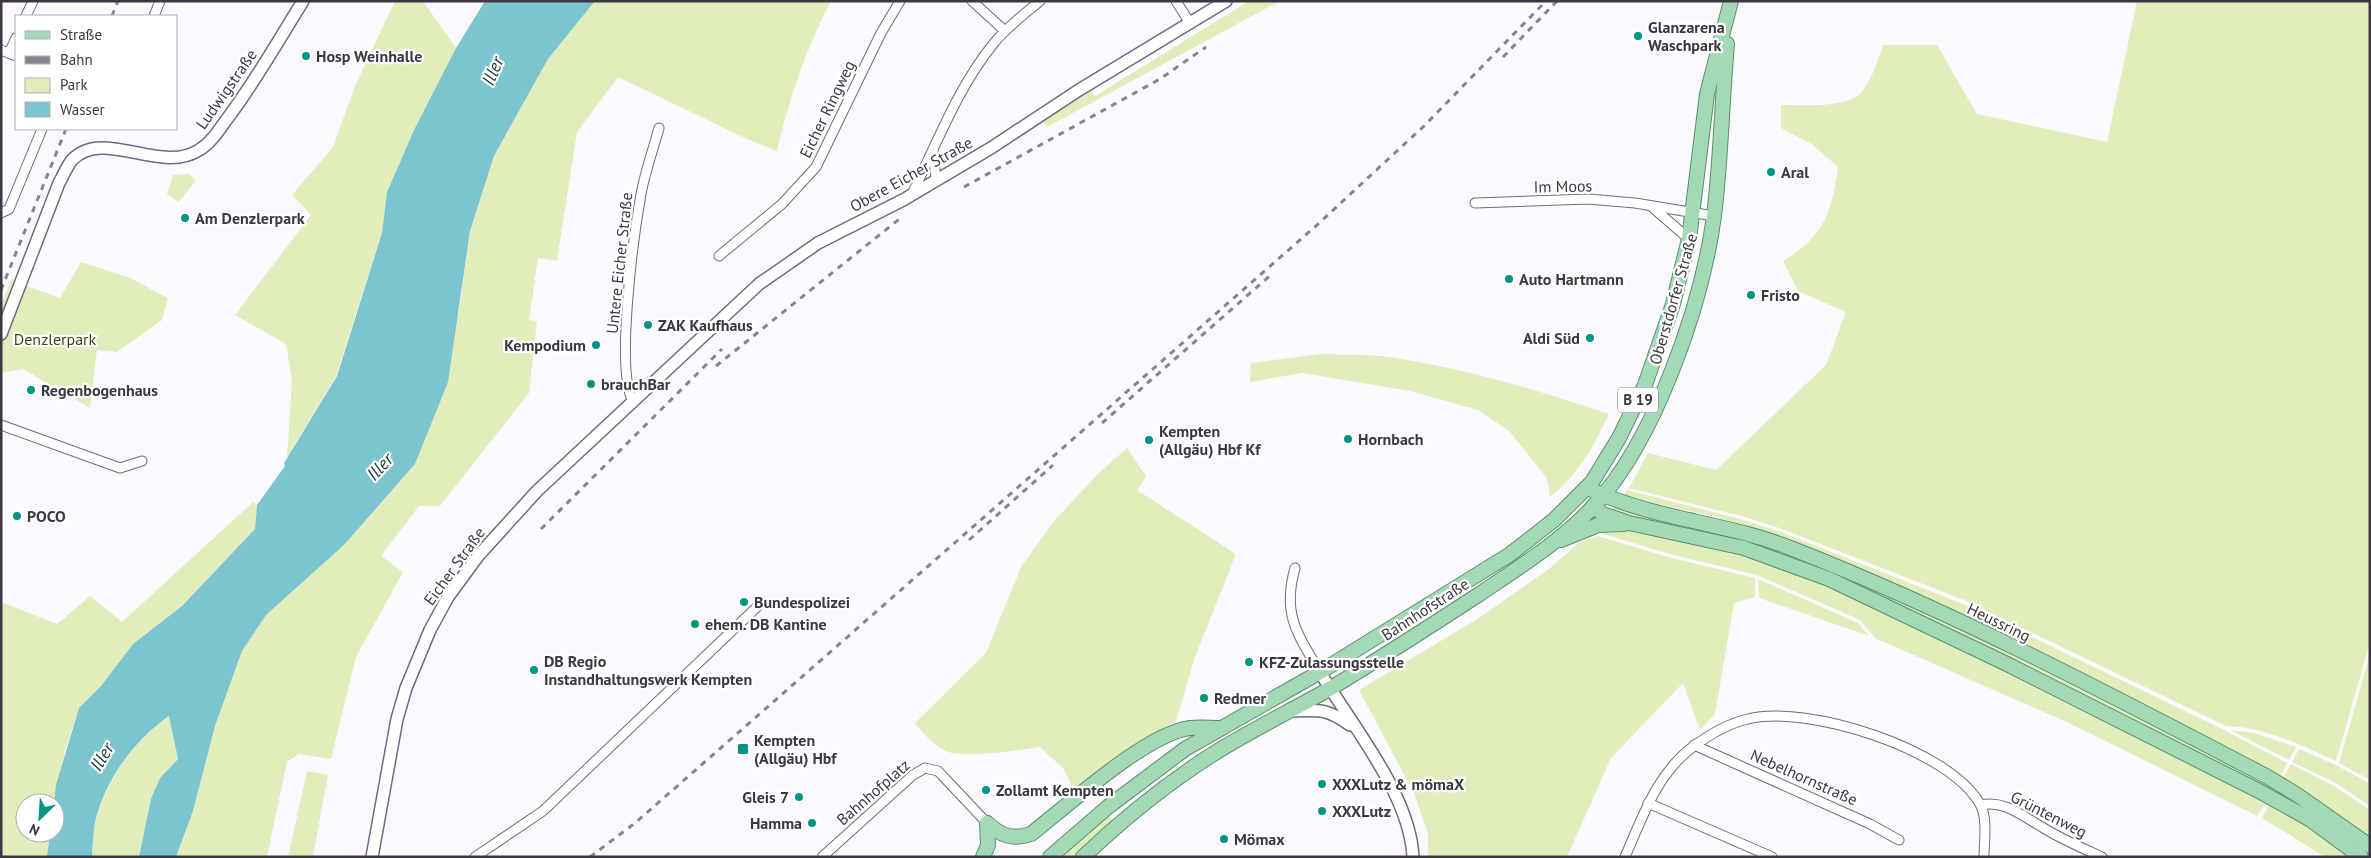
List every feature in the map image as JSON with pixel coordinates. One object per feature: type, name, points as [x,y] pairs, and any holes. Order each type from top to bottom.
[{"type":"main road","name":"Oberstdorfer Straße","points":[[1587,487],[1615,446],[1645,385],[1667,323],[1690,239],[1707,94],[1731,3]]},
{"type":"main road","name":"Oberstdorfer Straße","points":[[1603,494],[1636,446],[1662,395],[1683,338],[1704,265],[1714,216],[1731,3]]},
{"type":"main road","name":"Heussring","points":[[1587,487],[1624,504],[1762,537],[1834,565],[1924,605],[2098,690],[2266,776],[2296,794],[2370,846]]},
{"type":"main road","name":"Bahnhofstraße","points":[[1050,857],[1130,790],[1185,749],[1320,672],[1509,555],[1554,520],[1587,487]]},
{"type":"main road","points":[[1587,487],[1593,506],[1603,514],[1629,523],[1744,548],[1829,579],[2007,664],[2259,790],[2310,820],[2360,857]]},
{"type":"main road","name":"Bahnhofstraße","points":[[1083,857],[1138,809],[1207,758],[1330,689],[1425,631],[1551,544],[1593,506],[1603,494]]},
{"type":"main road","points":[[1551,544],[1598,525],[1629,523]]},
{"type":"main road","points":[[987,823],[1004,836],[1023,837],[1031,834],[1130,757],[1150,744],[1172,733],[1189,728],[1220,728]]},
{"type":"main road","points":[[983,857],[988,845],[987,823]]},
{"type":"street","points":[[26,15],[33,1]]},
{"type":"street","points":[[154,15],[160,1]]},
{"type":"street","name":"Eicher Ringweg","points":[[719,256],[782,204],[816,167],[881,33],[900,1]]},
{"type":"street","points":[[972,1],[1005,31]]},
{"type":"street","points":[[912,194],[956,102],[979,63],[1005,31],[1040,1]]},
{"type":"street","points":[[1176,1],[1190,23]]},
{"type":"street","name":"Obere Eicher Straße","points":[[633,401],[759,284],[818,243],[912,194],[991,148],[1226,1]]},
{"type":"street","name":"Ludwigstraße","points":[[1,334],[59,184],[72,160],[84,152],[108,148],[170,159],[182,158],[206,146],[236,107],[302,2]]},
{"type":"street","points":[[9,53],[15,40]]},
{"type":"street","name":"Untere Eicher Straße","points":[[633,401],[628,393],[626,373],[628,302],[641,192],[659,128]]},
{"type":"street","points":[[1,213],[9,209],[42,130]]},
{"type":"street","points":[[933,151],[936,179]]},
{"type":"street","name":"Im Moos","points":[[1475,202],[1588,199],[1714,216]]},
{"type":"street","points":[[1650,206],[1690,239]]},
{"type":"street","name":"Eicher Straße","points":[[372,857],[389,760],[406,688],[430,630],[448,597],[478,556],[514,514],[633,401]]},
{"type":"street","points":[[1,425],[120,468],[142,461]]},
{"type":"street","points":[[1295,568],[1290,591],[1290,615],[1299,639],[1355,728],[1404,812],[1412,838],[1413,857]]},
{"type":"street","points":[[475,857],[543,811],[759,606]]},
{"type":"street","points":[[1288,712],[1320,710],[1333,713],[1355,728]]},
{"type":"street","points":[[1625,857],[1658,784],[1694,745],[1730,725],[1748,718],[1806,717],[1858,730],[1917,754],[1945,770],[1981,805],[1984,825],[1984,857]]},
{"type":"street","name":"Nebelhornstraße","points":[[1694,745],[1852,816],[1899,840]]},
{"type":"street","name":"Bahnhofplatz","points":[[822,857],[913,775],[925,768],[938,771],[987,823]]},
{"type":"street","points":[[1648,803],[1772,857]]},
{"type":"street","name":"Grüntenweg","points":[[1981,805],[1990,803],[2018,812],[2042,828],[2102,857]]},
{"type":"green space","points":[[395,1],[423,1],[456,48],[414,130],[387,192],[382,233],[336,376],[287,457],[292,380],[286,344],[235,315],[311,215],[292,195],[333,147],[355,86]]},
{"type":"green space","points":[[595,1],[831,1],[799,74],[777,151],[747,139],[618,77],[577,132],[557,261],[538,258],[529,320],[537,321],[529,393],[440,506],[419,506],[381,556],[403,572],[356,657],[331,759],[299,754],[287,762],[267,857],[176,857],[193,811],[215,726],[242,651],[266,615],[344,545],[415,464],[459,312],[470,231],[494,156],[548,59]]},
{"type":"green space","points":[[1249,1],[1280,1],[1047,127],[1043,121],[1090,90],[1095,96]]},
{"type":"green space","points":[[2137,1],[2370,1],[2370,642],[2336,761],[2269,733],[2226,726],[1964,600],[1782,529],[1741,516],[1629,488],[1648,453],[1716,470],[1826,365],[1846,312],[1798,291],[1783,261],[1808,242],[1824,222],[1833,197],[1838,167],[1813,145],[1781,128],[1781,105],[1822,105],[1844,102],[1860,94],[1864,89],[1874,71],[1883,45],[1937,45],[1977,114],[2107,142]]},
{"type":"green space","points":[[189,174],[196,180],[179,202],[167,194],[173,175]]},
{"type":"green space","name":"Denzlerpark","points":[[81,262],[130,278],[168,298],[162,320],[117,352],[97,350],[90,408],[23,369],[1,373],[1,345],[24,285],[60,298]]},
{"type":"green space","points":[[12,279],[17,281],[1,322],[1,304]]},
{"type":"green space","points":[[1321,354],[1382,356],[1440,366],[1554,396],[1609,414],[1577,470],[1550,497],[1547,478],[1509,431],[1478,410],[1410,391],[1303,373],[1250,382],[1251,363]]},
{"type":"green space","points":[[1127,448],[1146,476],[1137,490],[1236,554],[1195,657],[1176,721],[1135,743],[1074,792],[1064,769],[1040,747],[977,754],[954,753],[942,749],[929,739],[915,723],[986,653],[1021,567],[1053,522],[1098,474]]},
{"type":"green space","points":[[1627,490],[1740,519],[1781,532],[1968,606],[2220,728],[2287,763],[2279,778],[1803,547],[1720,518],[1623,496]]},
{"type":"green space","points":[[253,502],[257,505],[255,529],[182,606],[133,644],[101,686],[79,708],[65,750],[56,793],[15,793],[15,843],[49,843],[47,857],[1,857],[1,602],[57,624],[90,596],[122,622]]},
{"type":"green space","points":[[1614,507],[1760,543],[1788,553],[2011,652],[2274,787],[2271,792],[1831,576],[1610,512]]},
{"type":"green space","points":[[1600,529],[1627,529],[1742,554],[1828,584],[2268,799],[2257,816],[2069,723],[1875,638],[1860,620],[1757,575],[1669,554],[1600,533]]},
{"type":"green space","points":[[1598,536],[1668,557],[1755,578],[1755,597],[1734,603],[1715,714],[1700,730],[1683,683],[1611,758],[1567,857],[1428,857],[1428,833],[1414,793],[1359,690],[1482,616],[1550,568],[1580,542]]},
{"type":"green space","points":[[1758,579],[1858,623],[1869,636],[1759,598]]},
{"type":"green space","points":[[2370,654],[2370,780],[2339,763]]},
{"type":"green space","points":[[170,716],[178,759],[160,778],[139,857],[92,857],[96,818],[115,774],[145,736]]},
{"type":"green space","points":[[2230,730],[2254,733],[2296,747],[2289,760]]},
{"type":"green space","points":[[2299,749],[2336,765],[2370,784],[2370,806],[2336,783],[2292,762]]},
{"type":"green space","points":[[2291,764],[2334,786],[2370,810],[2370,839],[2282,780]]},
{"type":"green space","points":[[307,771],[328,775],[313,857],[288,857]]},
{"type":"green space","points":[[2271,801],[2354,857],[2325,857],[2262,818]]},
{"type":"green space","points":[[1107,814],[1114,822],[1077,857],[1058,857]]},
{"type":"water","name":"Iller","points":[[485,1],[595,1],[548,59],[494,156],[470,231],[448,382],[415,464],[344,545],[266,615],[242,651],[215,726],[193,811],[176,857],[139,857],[151,799],[160,778],[178,759],[169,716],[134,748],[107,788],[96,818],[92,857],[47,857],[49,843],[65,843],[65,793],[55,793],[79,708],[101,686],[133,644],[182,606],[255,529],[257,505],[285,466],[284,463],[337,376],[382,233],[387,192],[414,130],[456,48]]},
{"type":"railway","points":[[112,15],[118,1]]},
{"type":"railway","points":[[590,857],[635,823],[1317,225],[1424,126],[1546,1]]},
{"type":"railway","points":[[1503,57],[1557,1]]},
{"type":"railway","points":[[964,187],[1160,79],[1206,47]]},
{"type":"railway","points":[[1,290],[66,130]]},
{"type":"railway","points":[[716,366],[903,216]]},
{"type":"railway","points":[[1102,423],[1273,273]]},
{"type":"railway","points":[[541,529],[722,349]]},
{"type":"railway","points":[[969,540],[1053,465]]},
{"type":"place","name":"Glanzarena Waschpark","points":[[1638,36]]},
{"type":"place","name":"Hosp Weinhalle","points":[[306,56]]},
{"type":"place","name":"Aral","points":[[1771,172]]},
{"type":"place","name":"Am Denzlerpark","points":[[185,218]]},
{"type":"place","name":"Auto Hartmann","points":[[1509,279]]},
{"type":"place","name":"Fristo","points":[[1751,295]]},
{"type":"place","name":"ZAK Kaufhaus","points":[[648,325]]},
{"type":"place","name":"Aldi Süd","points":[[1590,338]]},
{"type":"place","name":"Kempodium","points":[[596,345]]},
{"type":"place","name":"brauchBar","points":[[591,384]]},
{"type":"place","name":"Regenbogenhaus","points":[[31,390]]},
{"type":"place","name":"Hornbach","points":[[1348,439]]},
{"type":"place","name":"Kempten (Allgäu) Hbf Kf","points":[[1149,440]]},
{"type":"place","name":"POCO","points":[[17,516]]},
{"type":"place","name":"Bundespolizei","points":[[744,602]]},
{"type":"place","name":"ehem. DB Kantine","points":[[695,624]]},
{"type":"place","name":"KFZ-Zulassungsstelle","points":[[1249,662]]},
{"type":"place","name":"DB Regio Instandhaltungswerk Kempten","points":[[534,670]]},
{"type":"place","name":"Redmer","points":[[1204,698]]},
{"type":"place","name":"Kempten (Allgäu) Hbf","points":[[743,749]]},
{"type":"place","name":"XXXLutz & mömaX","points":[[1322,784]]},
{"type":"place","name":"Zollamt Kempten","points":[[986,790]]},
{"type":"place","name":"Gleis 7","points":[[799,797]]},
{"type":"place","name":"XXXLutz","points":[[1322,811]]},
{"type":"place","name":"Hamma","points":[[812,823]]},
{"type":"place","name":"Mömax","points":[[1224,839]]}]
